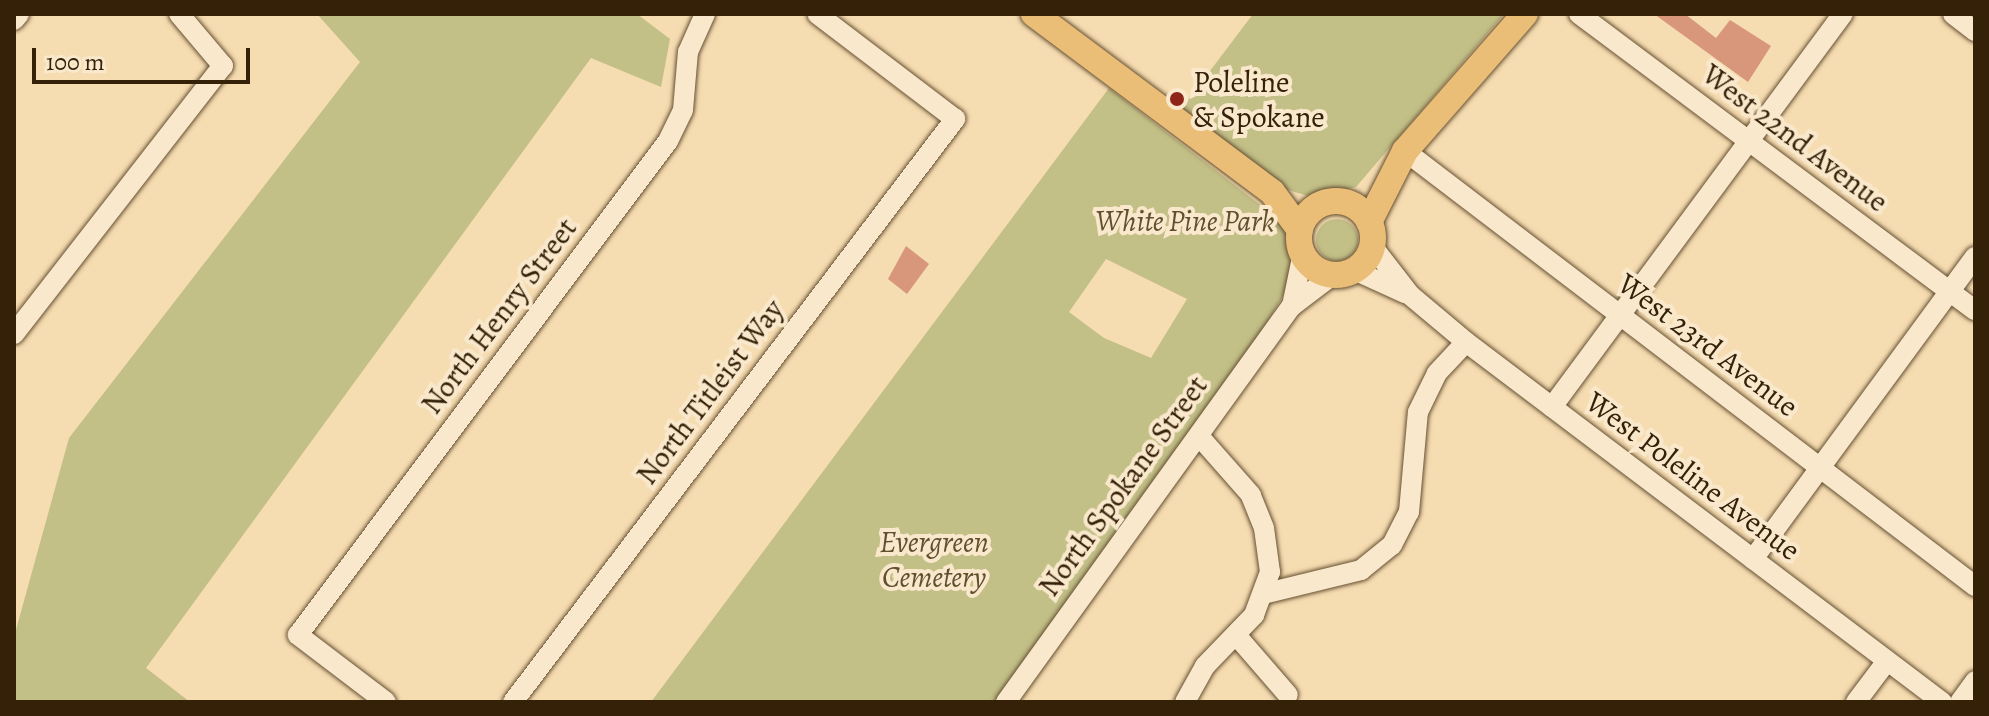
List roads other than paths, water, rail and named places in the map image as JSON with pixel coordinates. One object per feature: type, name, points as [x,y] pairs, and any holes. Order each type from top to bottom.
[{"type":"main road","points":[[1034,14],[1272,192],[1315,268],[1344,272],[1370,234],[1400,159]]},
{"type":"main road","points":[[1301,242],[1334,202],[1400,159],[1525,14]]},
{"type":"main road","points":[[1272,192],[1334,202],[1370,234]]},
{"type":"street","points":[[14,20],[19,14]]},
{"type":"street","points":[[14,334],[223,66],[179,14]]},
{"type":"street","name":"North Henry Street","points":[[386,702],[298,635],[668,141],[683,110],[688,52],[705,14]]},
{"type":"street","name":"North Titleist Way","points":[[513,702],[955,119],[817,14]]},
{"type":"street","name":"West 22nd Avenue","points":[[1579,14],[1975,310]]},
{"type":"street","points":[[1552,407],[1752,145],[1843,14]]},
{"type":"street","points":[[1953,14],[1975,31]]},
{"type":"street","name":"West 23rd Avenue","points":[[1400,159],[1621,317],[1975,586]]},
{"type":"street","name":"West Poleline Avenue","points":[[1370,234],[1410,295],[1466,342],[1942,702]]},
{"type":"street","name":"North Spokane Street","points":[[1292,306],[1301,242]]},
{"type":"street","points":[[1753,559],[1975,257]]},
{"type":"street","name":"West Poleline Avenue","points":[[1344,272],[1410,295]]},
{"type":"street","name":"North Spokane Street","points":[[1006,702],[1292,306],[1344,272]]},
{"type":"street","points":[[1267,593],[1361,570],[1392,545],[1409,512],[1418,412],[1437,373],[1466,342]]},
{"type":"street","points":[[1185,702],[1205,666],[1236,635],[1267,593],[1267,544],[1251,495],[1199,436]]},
{"type":"street","points":[[1236,635],[1288,695]]},
{"type":"street","points":[[1856,702],[1887,661]]},
{"type":"street","points":[[1960,702],[1975,681]]},
{"type":"place","name":"Poleline & Spokane","points":[[1177,99]]},
{"type":"park label","name":"White Pine Park","points":[[1185,221]]},
{"type":"park label","name":"Evergreen Cemetery","points":[[934,559]]}]
